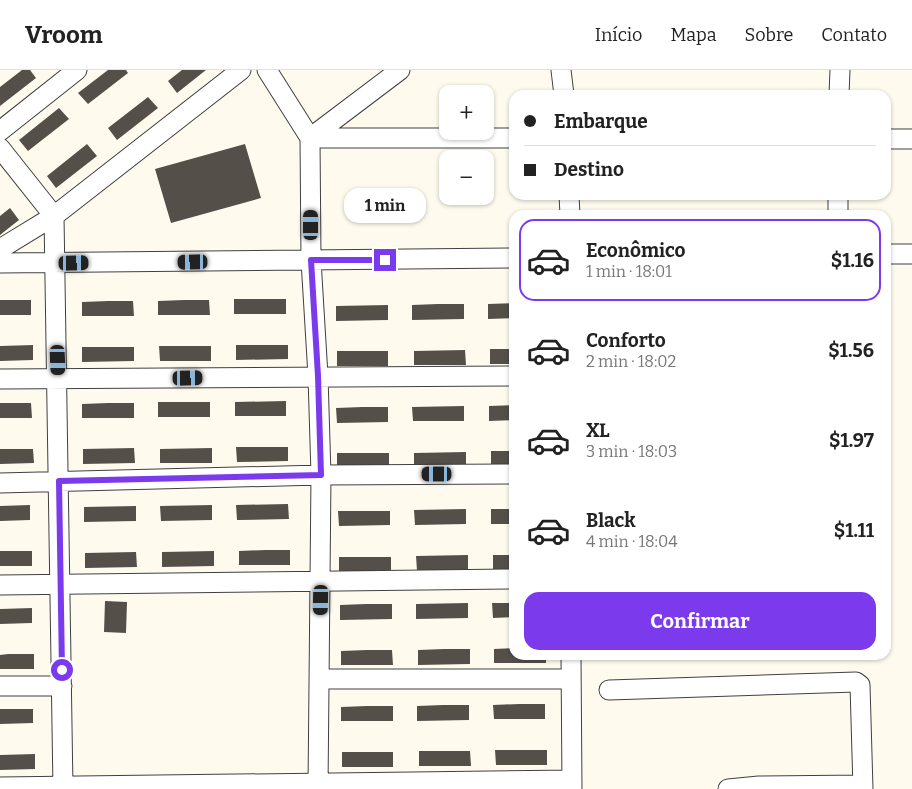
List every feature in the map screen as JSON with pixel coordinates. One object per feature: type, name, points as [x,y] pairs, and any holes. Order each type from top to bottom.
[{"type":"street","points":[[0,131],[77,70]]},
{"type":"street","points":[[0,250],[54,216],[241,70]]},
{"type":"street","points":[[267,70],[310,138],[311,260],[318,376],[321,475],[322,580],[318,786]]},
{"type":"street","points":[[310,138],[400,70]]},
{"type":"street","points":[[561,70],[563,90]]},
{"type":"street","points":[[839,90],[840,70]]},
{"type":"street","points":[[310,138],[509,138]]},
{"type":"street","points":[[891,139],[912,139]]},
{"type":"street","points":[[0,148],[54,216],[63,788]]},
{"type":"street","points":[[891,254],[912,254]]},
{"type":"street","points":[[0,263],[509,258]]},
{"type":"street","points":[[0,379],[509,376]]},
{"type":"street","points":[[0,483],[321,475],[509,474]]},
{"type":"street","points":[[0,585],[509,579]]},
{"type":"street","points":[[0,787],[572,784],[571,660]]},
{"type":"street","points":[[320,679],[571,679]]},
{"type":"street","points":[[608,690],[856,682],[860,685],[863,787],[728,789]]},
{"type":"street","points":[[0,686],[62,686]]},
{"type":"building","points":[[22,70],[30,70],[36,78],[0,106],[0,87]]},
{"type":"building","points":[[108,70],[126,70],[128,73],[88,104],[78,93]]},
{"type":"building","points":[[182,70],[206,70],[177,93],[168,81]]},
{"type":"building","points":[[148,97],[158,108],[117,140],[108,128]]},
{"type":"building","points":[[59,108],[69,119],[28,151],[19,140]]},
{"type":"building","points":[[87,144],[97,156],[56,188],[47,176]]},
{"type":"building","points":[[245,144],[261,198],[171,223],[155,169]]},
{"type":"building","points":[[10,208],[19,220],[0,235],[0,216]]},
{"type":"building","points":[[234,299],[286,299],[286,314],[234,314]]},
{"type":"building","points":[[0,300],[31,300],[31,315],[0,315]]},
{"type":"building","points":[[209,300],[210,315],[158,315],[158,301]]},
{"type":"building","points":[[133,301],[134,316],[82,316],[82,302]]},
{"type":"building","points":[[509,303],[509,318],[488,319],[488,304]]},
{"type":"building","points":[[464,304],[464,319],[412,320],[412,305]]},
{"type":"building","points":[[388,305],[388,320],[336,321],[336,306]]},
{"type":"building","points":[[33,345],[33,360],[0,361],[0,346]]},
{"type":"building","points":[[236,345],[288,345],[288,359],[236,360]]},
{"type":"building","points":[[159,346],[211,346],[211,361],[160,361]]},
{"type":"building","points":[[82,347],[134,347],[134,361],[82,362]]},
{"type":"building","points":[[490,349],[509,349],[509,364],[490,364]]},
{"type":"building","points":[[465,350],[466,365],[414,365],[414,351]]},
{"type":"building","points":[[337,351],[388,351],[388,366],[337,366]]},
{"type":"building","points":[[286,401],[286,416],[235,416],[235,402]]},
{"type":"building","points":[[158,402],[210,402],[210,417],[158,417]]},
{"type":"building","points":[[0,403],[31,403],[32,418],[0,418]]},
{"type":"building","points":[[134,403],[134,418],[82,418],[82,404]]},
{"type":"building","points":[[509,405],[509,420],[489,421],[489,406]]},
{"type":"building","points":[[464,406],[464,421],[413,421],[412,407]]},
{"type":"building","points":[[388,407],[388,422],[337,423],[336,408]]},
{"type":"building","points":[[236,447],[288,447],[288,461],[237,462]]},
{"type":"building","points":[[134,448],[135,463],[83,464],[83,449]]},
{"type":"building","points":[[212,448],[212,463],[160,463],[160,449]]},
{"type":"building","points":[[0,449],[33,449],[34,463],[0,464]]},
{"type":"building","points":[[491,451],[509,451],[509,466],[491,466]]},
{"type":"building","points":[[466,452],[466,467],[414,468],[414,453]]},
{"type":"building","points":[[337,453],[389,453],[389,468],[337,468]]},
{"type":"building","points":[[288,504],[289,519],[237,520],[236,505]]},
{"type":"building","points":[[30,505],[30,520],[0,521],[0,506]]},
{"type":"building","points":[[212,505],[212,520],[161,521],[160,506]]},
{"type":"building","points":[[136,506],[136,521],[84,522],[84,507]]},
{"type":"building","points":[[466,509],[466,524],[415,525],[414,510]]},
{"type":"building","points":[[491,509],[509,509],[509,524],[491,524]]},
{"type":"building","points":[[338,511],[390,511],[390,525],[339,526]]},
{"type":"building","points":[[290,550],[290,565],[239,565],[239,551]]},
{"type":"building","points":[[0,551],[32,551],[32,566],[0,566]]},
{"type":"building","points":[[214,551],[214,566],[162,567],[162,552]]},
{"type":"building","points":[[136,552],[137,567],[85,568],[85,553]]},
{"type":"building","points":[[468,555],[468,570],[417,571],[416,556]]},
{"type":"building","points":[[493,555],[509,555],[509,569],[493,570]]},
{"type":"building","points":[[339,557],[391,557],[391,571],[339,572]]},
{"type":"building","points":[[105,601],[127,602],[126,633],[104,632]]},
{"type":"building","points":[[468,603],[468,618],[416,619],[416,604]]},
{"type":"building","points":[[492,603],[509,603],[509,617],[493,618]]},
{"type":"building","points":[[392,604],[392,619],[340,620],[340,605]]},
{"type":"building","points":[[32,608],[32,623],[0,624],[0,609]]},
{"type":"building","points":[[509,648],[509,660],[546,660],[546,663],[494,663],[494,649]]},
{"type":"building","points":[[470,649],[470,664],[418,665],[418,650]]},
{"type":"building","points":[[392,650],[393,665],[341,665],[341,651]]},
{"type":"building","points":[[34,654],[34,669],[0,669],[0,655]]},
{"type":"building","points":[[545,704],[545,719],[494,719],[493,705]]},
{"type":"building","points":[[469,705],[469,720],[417,721],[417,706]]},
{"type":"building","points":[[393,706],[393,721],[341,721],[341,707]]},
{"type":"building","points":[[0,709],[33,709],[33,723],[0,724]]},
{"type":"building","points":[[495,750],[547,750],[547,765],[496,765]]},
{"type":"building","points":[[419,751],[470,751],[471,766],[419,766]]},
{"type":"building","points":[[342,752],[393,752],[393,767],[342,767]]},
{"type":"building","points":[[35,754],[35,769],[0,770],[0,755]]},
{"type":"route","points":[[62,670],[59,481],[321,475],[318,376],[311,260],[385,260]]}]
